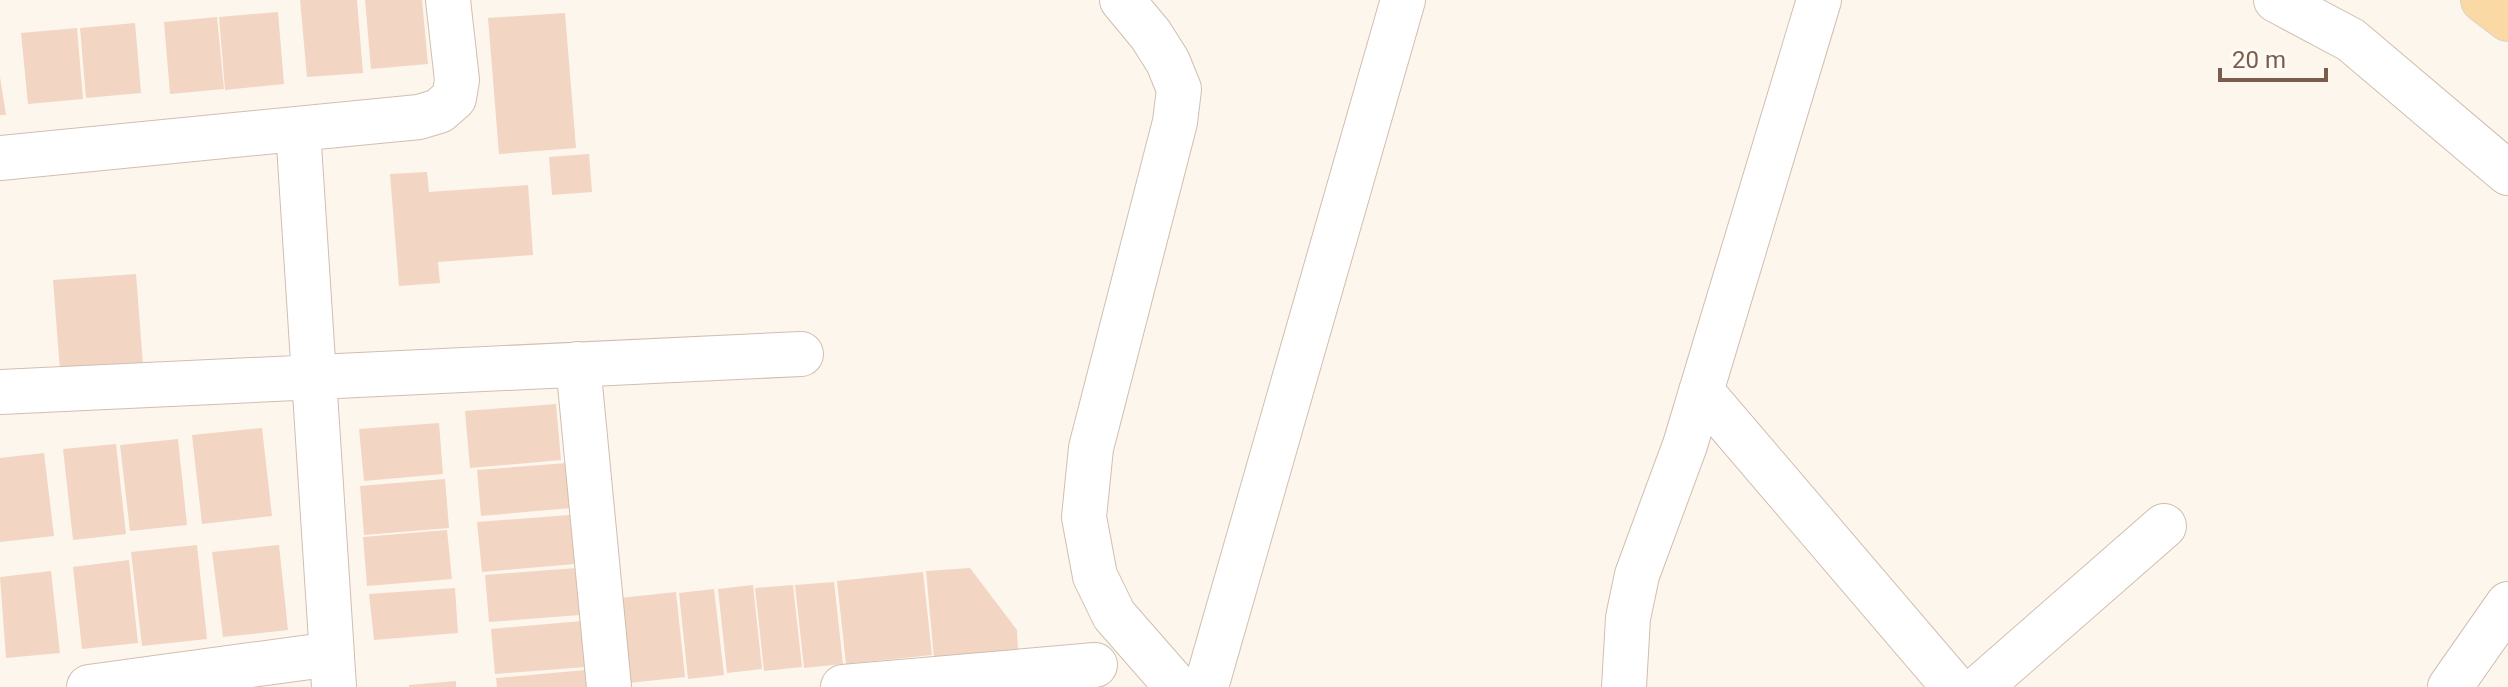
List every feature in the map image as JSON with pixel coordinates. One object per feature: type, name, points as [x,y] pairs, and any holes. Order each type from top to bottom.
[{"type":"main road","points":[[2483,0],[2508,19]]},
{"type":"street","points":[[0,158],[419,117],[439,111],[454,98],[457,80],[448,0]]},
{"type":"street","points":[[1122,0],[1151,35],[1179,89],[1175,122],[1091,448],[1084,517],[1095,576],[1114,615],[1177,687]]},
{"type":"street","points":[[1206,687],[1403,0]]},
{"type":"street","points":[[1624,687],[1628,618],[1637,575],[1701,391],[1819,0]]},
{"type":"street","points":[[2276,0],[2351,40],[2508,173]]},
{"type":"street","points":[[89,687],[333,671],[298,129]]},
{"type":"street","points":[[0,392],[801,354]]},
{"type":"street","points":[[578,364],[609,687]]},
{"type":"street","points":[[1701,391],[1954,687]]},
{"type":"street","points":[[1980,687],[2164,526]]},
{"type":"street","points":[[2450,687],[2508,604]]},
{"type":"street","points":[[843,687],[1095,665]]},
{"type":"building","points":[[300,0],[357,0],[363,73],[307,77]]},
{"type":"building","points":[[365,0],[422,0],[428,64],[371,69]]},
{"type":"building","points":[[278,12],[284,84],[225,90],[219,17]]},
{"type":"building","points":[[565,13],[576,148],[499,154],[488,18]]},
{"type":"building","points":[[217,17],[224,89],[170,94],[164,22]]},
{"type":"building","points":[[135,23],[141,93],[86,98],[80,28]]},
{"type":"building","points":[[77,28],[83,99],[28,104],[21,33]]},
{"type":"building","points":[[0,77],[6,115],[0,115]]},
{"type":"building","points":[[589,154],[592,192],[552,195],[549,157]]},
{"type":"building","points":[[427,172],[429,192],[528,185],[533,255],[438,262],[440,283],[399,286],[390,174]]},
{"type":"building","points":[[136,274],[143,365],[60,371],[53,280]]},
{"type":"building","points":[[556,404],[561,460],[470,468],[465,411]]},
{"type":"building","points":[[439,423],[443,474],[364,481],[359,429]]},
{"type":"building","points":[[262,428],[272,516],[202,524],[192,435]]},
{"type":"building","points":[[178,439],[187,525],[130,531],[120,445]]},
{"type":"building","points":[[116,444],[126,534],[73,540],[63,449]]},
{"type":"building","points":[[44,453],[54,536],[0,542],[0,458]]},
{"type":"building","points":[[567,463],[571,508],[481,516],[477,470]]},
{"type":"building","points":[[445,479],[449,528],[364,535],[360,486]]},
{"type":"building","points":[[570,515],[575,564],[482,572],[477,522]]},
{"type":"building","points":[[447,530],[452,579],[367,586],[363,537]]},
{"type":"building","points":[[197,545],[207,639],[142,646],[131,552]]},
{"type":"building","points":[[279,545],[288,630],[223,637],[212,552]]},
{"type":"building","points":[[129,560],[138,643],[82,649],[73,567]]},
{"type":"building","points":[[576,568],[580,615],[489,622],[485,575]]},
{"type":"building","points":[[970,568],[1017,630],[1018,651],[934,658],[926,571]]},
{"type":"building","points":[[51,571],[60,653],[6,658],[0,577]]},
{"type":"building","points":[[923,572],[932,655],[846,664],[837,581]]},
{"type":"building","points":[[834,582],[843,664],[804,668],[795,585]]},
{"type":"building","points":[[753,585],[762,669],[727,673],[718,589]]},
{"type":"building","points":[[793,585],[802,667],[764,671],[755,588]]},
{"type":"building","points":[[455,588],[458,633],[374,640],[369,594]]},
{"type":"building","points":[[714,589],[724,675],[688,679],[679,593]]},
{"type":"building","points":[[676,592],[685,677],[629,683],[620,598]]},
{"type":"building","points":[[582,621],[585,667],[495,674],[491,629]]},
{"type":"building","points":[[586,670],[587,687],[497,687],[496,678]]},
{"type":"building","points":[[456,681],[456,687],[409,687],[409,685]]}]
